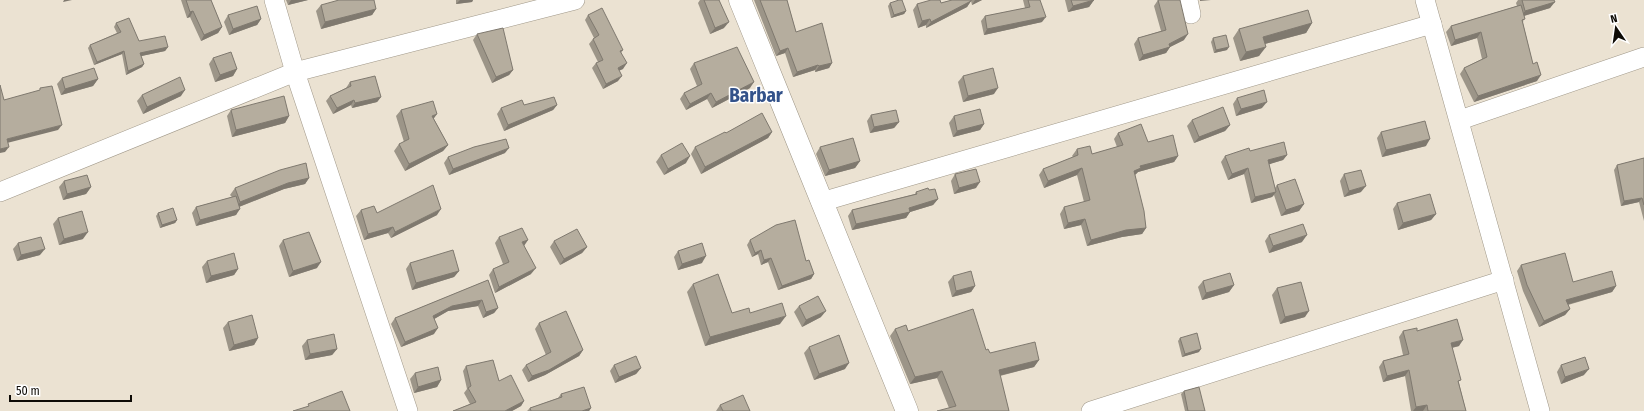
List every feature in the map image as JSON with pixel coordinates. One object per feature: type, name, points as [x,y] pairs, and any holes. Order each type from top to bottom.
[{"type":"street","points":[[274,0],[295,72],[408,411]]},
{"type":"street","points":[[0,192],[295,72],[575,0]]},
{"type":"street","points":[[740,0],[907,411]]},
{"type":"street","points":[[1425,0],[1460,120],[1540,411]]},
{"type":"street","points":[[821,202],[1432,24]]},
{"type":"street","points":[[1460,120],[1644,57]]},
{"type":"street","points":[[1091,411],[1504,280]]},
{"type":"building","points":[[186,0],[211,0],[222,27],[204,35],[193,11],[190,12]]},
{"type":"building","points":[[339,0],[374,0],[376,9],[325,22],[321,5]]},
{"type":"building","points":[[704,0],[719,0],[729,22],[715,28]]},
{"type":"building","points":[[760,0],[787,0],[796,32],[822,23],[832,63],[818,65],[797,72],[788,48],[780,51]]},
{"type":"building","points":[[902,0],[906,11],[894,15],[890,3]]},
{"type":"building","points":[[931,0],[940,0],[941,3],[952,0],[971,1],[931,22],[930,19],[922,21],[917,4]]},
{"type":"building","points":[[1028,0],[1040,0],[1046,17],[987,29],[985,16],[1030,7]]},
{"type":"building","points":[[1071,0],[1094,0],[1073,6]]},
{"type":"building","points":[[1158,0],[1180,0],[1188,34],[1169,44],[1170,47],[1143,55],[1138,38],[1166,30]]},
{"type":"building","points":[[1522,0],[1554,0],[1555,2],[1525,11]]},
{"type":"building","points":[[1521,5],[1525,19],[1522,20],[1533,64],[1537,62],[1541,75],[1478,96],[1464,68],[1487,57],[1481,32],[1455,40],[1451,26]]},
{"type":"building","points":[[257,6],[261,19],[233,29],[228,15]]},
{"type":"building","points":[[602,8],[623,50],[620,51],[627,63],[618,68],[622,76],[606,84],[596,63],[603,60],[593,39],[599,35],[588,15]]},
{"type":"building","points":[[1308,10],[1312,23],[1263,37],[1266,47],[1246,52],[1239,29]]},
{"type":"building","points":[[129,18],[139,41],[165,36],[168,47],[140,53],[144,64],[128,71],[124,51],[97,62],[90,45],[121,32],[116,23]]},
{"type":"building","points":[[503,28],[513,70],[496,77],[477,34]]},
{"type":"building","points":[[1226,35],[1229,47],[1216,50],[1213,38]]},
{"type":"building","points":[[737,47],[754,82],[716,102],[711,93],[690,104],[684,93],[702,84],[694,63]]},
{"type":"building","points":[[231,52],[237,69],[220,75],[213,58]]},
{"type":"building","points":[[94,68],[98,79],[65,89],[62,78]]},
{"type":"building","points":[[993,68],[998,88],[968,96],[963,76]]},
{"type":"building","points":[[375,76],[381,97],[355,103],[354,100],[337,108],[330,96],[351,86],[350,82]]},
{"type":"building","points":[[180,77],[185,90],[147,107],[142,95]]},
{"type":"building","points":[[0,85],[4,100],[40,90],[40,88],[52,86],[62,125],[7,139],[9,147],[0,149]]},
{"type":"building","points":[[1264,90],[1267,102],[1241,109],[1237,98]]},
{"type":"building","points":[[284,96],[289,116],[236,130],[231,110]]},
{"type":"building","points":[[554,97],[557,105],[508,125],[501,108],[522,100],[524,105]]},
{"type":"building","points":[[433,101],[437,114],[432,116],[448,145],[409,164],[399,144],[409,139],[401,110]]},
{"type":"building","points":[[1223,107],[1230,125],[1199,137],[1192,120]]},
{"type":"building","points":[[980,109],[984,124],[957,131],[954,116]]},
{"type":"building","points":[[896,110],[899,122],[874,127],[871,115]]},
{"type":"building","points":[[762,113],[772,132],[705,167],[695,147],[725,132],[726,133]]},
{"type":"building","points":[[1425,121],[1430,139],[1386,150],[1381,132]]},
{"type":"building","points":[[1141,124],[1148,142],[1173,135],[1178,156],[1140,166],[1141,168],[1134,171],[1144,211],[1146,228],[1126,230],[1091,240],[1085,219],[1068,223],[1064,207],[1090,200],[1082,168],[1048,181],[1043,169],[1078,155],[1077,149],[1090,146],[1092,154],[1123,145],[1118,133]]},
{"type":"building","points":[[853,138],[860,161],[829,170],[820,147]]},
{"type":"building","points":[[506,139],[509,148],[453,169],[448,157],[474,147]]},
{"type":"building","points":[[1284,142],[1287,155],[1268,160],[1276,192],[1255,197],[1248,168],[1232,174],[1225,156],[1249,148],[1250,151]]},
{"type":"building","points":[[682,143],[690,156],[668,169],[661,155]]},
{"type":"building","points":[[1644,158],[1644,205],[1642,198],[1624,201],[1617,165]]},
{"type":"building","points":[[306,163],[309,178],[288,183],[240,202],[235,188],[280,170]]},
{"type":"building","points":[[976,169],[980,182],[959,188],[955,174]]},
{"type":"building","points":[[1361,170],[1366,186],[1349,191],[1344,174]]},
{"type":"building","points":[[87,175],[91,187],[67,194],[64,181]]},
{"type":"building","points":[[1295,179],[1304,204],[1286,210],[1277,185]]},
{"type":"building","points":[[433,185],[441,209],[395,232],[393,227],[368,234],[361,210],[374,206],[377,213]]},
{"type":"building","points":[[928,188],[929,190],[935,189],[938,199],[909,208],[910,212],[856,224],[852,210],[917,194],[916,192]]},
{"type":"building","points":[[1430,194],[1436,214],[1403,223],[1397,203]]},
{"type":"building","points":[[236,196],[240,209],[200,220],[196,207]]},
{"type":"building","points":[[173,208],[177,220],[162,225],[158,213]]},
{"type":"building","points":[[82,211],[88,232],[64,239],[58,218]]},
{"type":"building","points":[[795,220],[806,261],[809,260],[814,274],[782,286],[771,258],[764,260],[761,250],[755,253],[750,240],[776,225]]},
{"type":"building","points":[[1303,224],[1307,235],[1273,246],[1269,235]]},
{"type":"building","points":[[522,228],[528,240],[522,242],[536,268],[499,287],[493,269],[509,262],[499,237]]},
{"type":"building","points":[[577,229],[587,247],[564,259],[554,241]]},
{"type":"building","points":[[309,232],[321,262],[293,271],[283,240]]},
{"type":"building","points":[[41,237],[45,249],[21,255],[18,243]]},
{"type":"building","points":[[702,243],[706,256],[682,264],[678,251]]},
{"type":"building","points":[[453,250],[459,271],[416,283],[410,263]]},
{"type":"building","points":[[234,253],[238,269],[211,276],[207,261]]},
{"type":"building","points":[[1565,253],[1573,282],[1612,271],[1616,286],[1566,300],[1570,309],[1544,321],[1527,285],[1521,265]]},
{"type":"building","points":[[971,271],[975,286],[956,291],[953,276]]},
{"type":"building","points":[[1230,273],[1234,285],[1206,293],[1203,281]]},
{"type":"building","points":[[718,274],[732,313],[749,308],[750,313],[782,303],[786,316],[710,337],[693,284]]},
{"type":"building","points":[[488,280],[498,308],[486,312],[482,300],[452,306],[433,316],[438,328],[405,342],[395,318]]},
{"type":"building","points":[[1301,282],[1309,311],[1285,317],[1277,288]]},
{"type":"building","points":[[818,296],[826,311],[806,320],[799,306]]},
{"type":"building","points":[[973,309],[986,350],[988,349],[990,353],[1035,342],[1039,360],[999,370],[1009,411],[937,411],[956,406],[942,371],[915,377],[895,329],[906,325],[908,331]]},
{"type":"building","points":[[566,311],[583,350],[549,370],[532,376],[526,365],[551,352],[539,323]]},
{"type":"building","points":[[252,315],[258,338],[234,345],[228,322]]},
{"type":"building","points":[[1457,319],[1463,340],[1451,343],[1461,380],[1458,381],[1466,411],[1428,411],[1427,405],[1416,407],[1409,370],[1387,376],[1383,361],[1409,354],[1403,331],[1417,328],[1417,331]]},
{"type":"building","points":[[1197,333],[1201,349],[1185,354],[1180,338]]},
{"type":"building","points":[[334,334],[337,349],[310,354],[307,340]]},
{"type":"building","points":[[839,335],[849,363],[819,374],[809,347]]},
{"type":"building","points":[[636,356],[641,368],[619,377],[614,365]]},
{"type":"building","points":[[1585,357],[1589,369],[1565,377],[1561,365]]},
{"type":"building","points":[[493,360],[499,381],[511,375],[524,401],[505,411],[453,411],[476,402],[468,388],[471,386],[466,366]]},
{"type":"building","points":[[438,367],[441,380],[418,387],[415,373]]},
{"type":"building","points":[[584,387],[591,408],[582,411],[531,411],[530,408],[562,397],[561,394]]},
{"type":"building","points":[[1199,387],[1205,411],[1188,411],[1184,391]]},
{"type":"building","points":[[342,391],[350,411],[293,411],[309,406],[308,404]]},
{"type":"building","points":[[743,395],[750,411],[723,411],[720,405]]},
{"type":"district","name":"Barbar","points":[[756,95]]}]
